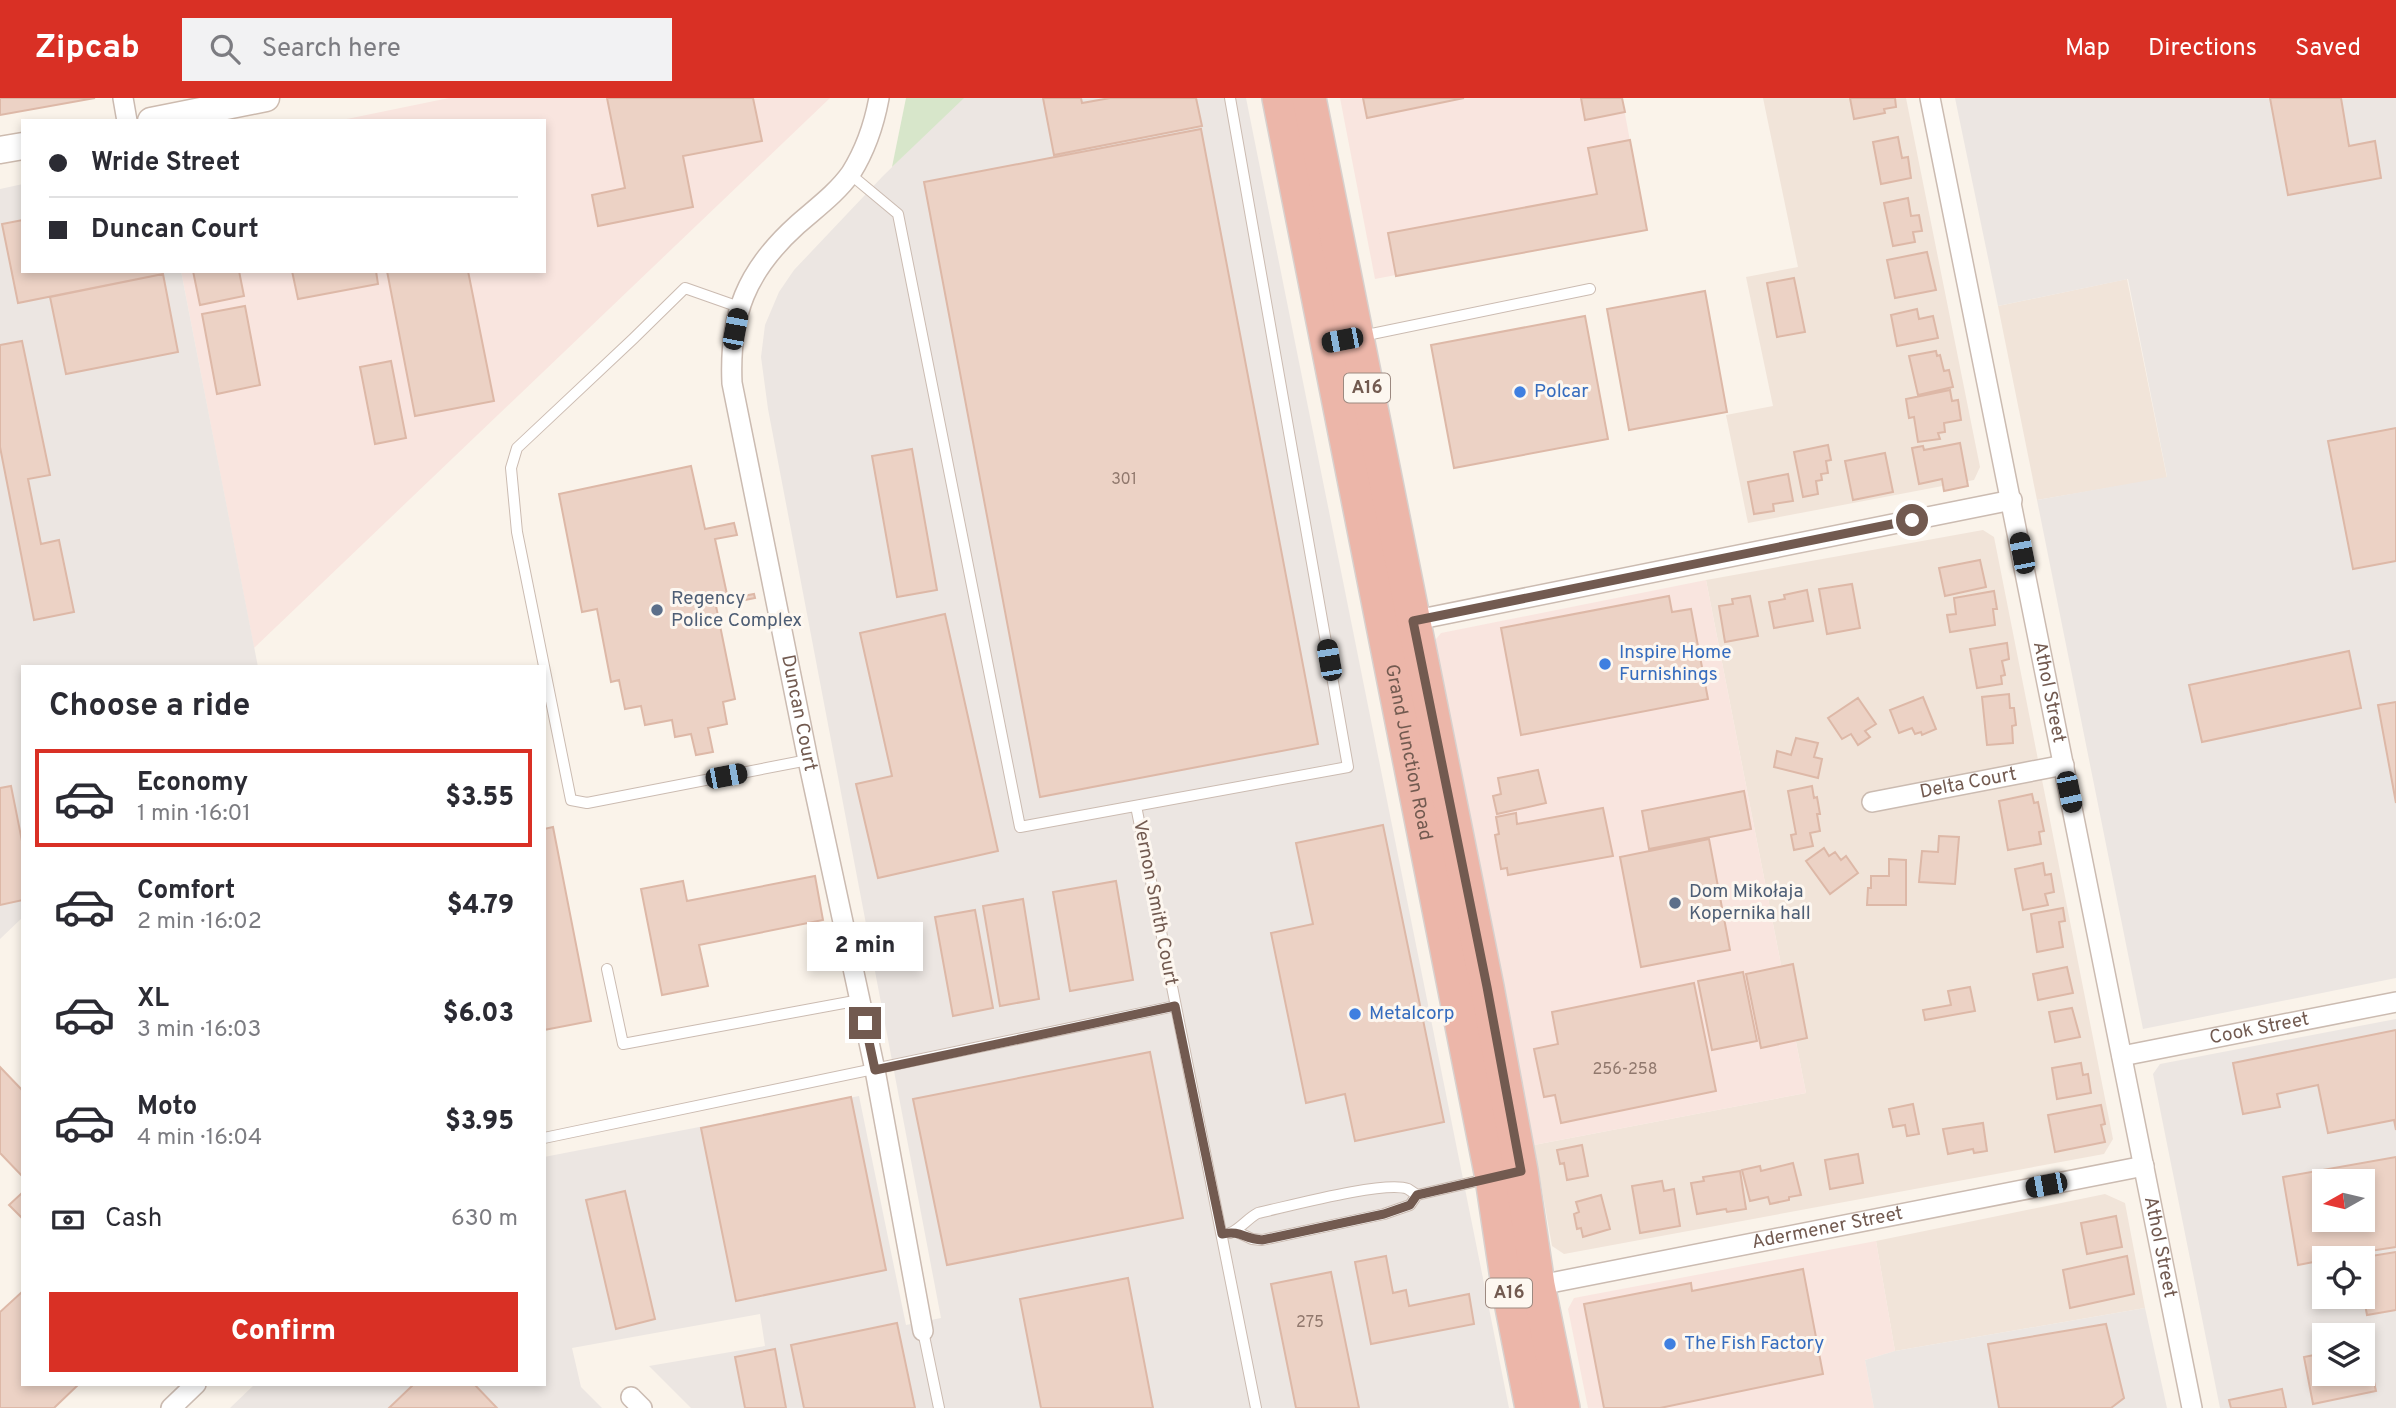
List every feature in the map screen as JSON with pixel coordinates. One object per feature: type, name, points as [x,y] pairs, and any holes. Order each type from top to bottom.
[{"type":"highway","name":"Grand Junction Road","points":[[1279,98],[1342,340],[1506,1174],[1523,1288],[1532,1408]]},
{"type":"highway","name":"Grand Junction Road","points":[[1309,98],[1342,340]]},
{"type":"highway","name":"Grand Junction Road","points":[[1523,1288],[1563,1408]]},
{"type":"main road","points":[[160,119],[266,98]]},
{"type":"main road","points":[[0,150],[21,146]]},
{"type":"street","points":[[123,98],[127,119]]},
{"type":"street","name":"Duncan Court","points":[[879,98],[871,135],[850,174],[828,198],[780,240],[765,257],[750,282],[739,307],[731,350],[732,383],[808,760],[875,1070],[923,1331]]},
{"type":"street","name":"Athol Street","points":[[1930,98],[2192,1408]]},
{"type":"street","points":[[1399,624],[2011,500]]},
{"type":"street","name":"Delta Court","points":[[1872,802],[2064,765]]},
{"type":"street","name":"Cook Street","points":[[2122,1056],[2396,1002]]},
{"type":"street","name":"Adermener Street","points":[[1523,1288],[2144,1166]]},
{"type":"street","points":[[171,1408],[194,1386]]},
{"type":"lane","points":[[850,174],[898,214],[1020,827],[1348,767],[1230,98]]},
{"type":"lane","points":[[544,665],[517,532],[511,468],[517,448],[684,288],[739,307]]},
{"type":"lane","points":[[1342,340],[1590,289]]},
{"type":"lane","points":[[546,676],[571,800],[587,803],[808,760]]},
{"type":"lane","name":"Vernon Smith Court","points":[[1136,806],[1256,1408]]},
{"type":"lane","points":[[607,969],[623,1044],[860,1000]]},
{"type":"lane","points":[[546,1138],[1175,1006]]},
{"type":"lane","points":[[1235,1231],[1252,1239],[1262,1240],[1392,1212],[1410,1205],[1417,1195],[1506,1174]]},
{"type":"lane","points":[[1222,1234],[1235,1231],[1258,1213],[1343,1195],[1394,1188],[1407,1189],[1417,1195]]},
{"type":"lane","points":[[923,1331],[939,1408]]},
{"type":"shaded area","points":[[449,98],[830,98],[254,648],[181,273],[546,273],[546,119],[347,119]]},
{"type":"shaded area","points":[[962,98],[1246,98],[1509,1408],[691,1408],[649,1366],[765,1346],[760,1314],[572,1348],[581,1387],[602,1408],[230,1408],[253,1386],[546,1386],[546,1157],[859,1096],[906,1325],[941,1318],[768,409],[761,357],[765,325],[779,292],[794,270]]},
{"type":"shaded area","points":[[1340,98],[1622,98],[1646,227],[1375,279]]},
{"type":"shaded area","points":[[1763,98],[1906,98],[1980,467],[1974,480],[1748,523],[1726,415],[1773,406],[1746,277],[1798,267]]},
{"type":"shaded area","points":[[1955,98],[2396,98],[2396,978],[2143,1029],[2037,500],[2167,477],[2128,279],[1998,306]]},
{"type":"shaded area","points":[[21,184],[21,273],[181,273],[258,665],[21,665],[21,919],[0,939],[0,189]]},
{"type":"shaded area","points":[[2127,279],[2167,478],[2037,500],[1998,306]]},
{"type":"shaded area","points":[[1983,530],[1994,537],[2113,1139],[2104,1154],[1564,1254],[1552,1246],[1534,1145],[1806,1093],[1706,580]]},
{"type":"shaded area","points":[[1706,580],[1806,1093],[1534,1145],[1432,644],[1441,633]]},
{"type":"shaded area","points":[[2396,1019],[2396,1408],[2220,1408],[2153,1074],[2160,1064]]},
{"type":"shaded area","points":[[2105,1194],[2125,1203],[2145,1308],[1895,1351],[1876,1241]]},
{"type":"shaded area","points":[[1876,1241],[1895,1351],[1865,1360],[1874,1408],[1588,1408],[1568,1309],[1574,1298]]},
{"type":"shaded area","points":[[2145,1308],[2167,1408],[1874,1408],[1865,1360],[1895,1351]]},
{"type":"green space","points":[[906,98],[964,98],[892,167]]},
{"type":"building","points":[[0,98],[95,98],[0,115]]},
{"type":"building","points":[[607,98],[753,98],[762,141],[683,156],[693,207],[598,226],[592,195],[625,188]]},
{"type":"building","points":[[1043,98],[1081,98],[1082,103],[1110,98],[1196,98],[1202,126],[1054,155]]},
{"type":"building","points":[[1363,98],[1464,98],[1367,118]]},
{"type":"building","points":[[1581,98],[1622,98],[1625,112],[1585,120]]},
{"type":"building","points":[[1850,98],[1895,98],[1896,107],[1884,109],[1885,113],[1854,119]]},
{"type":"building","points":[[2270,98],[2341,98],[2349,146],[2375,141],[2381,178],[2288,195]]},
{"type":"building","points":[[1201,129],[1318,744],[1040,797],[924,182]]},
{"type":"building","points":[[1898,137],[1902,158],[1908,157],[1911,178],[1881,184],[1873,142]]},
{"type":"building","points":[[1630,140],[1647,230],[1396,276],[1388,233],[1597,194],[1588,148]]},
{"type":"building","points":[[1908,198],[1911,216],[1919,215],[1922,231],[1913,232],[1915,242],[1893,246],[1884,203]]},
{"type":"building","points":[[21,220],[21,273],[163,274],[18,303],[2,224]]},
{"type":"building","points":[[1927,252],[1936,290],[1895,298],[1887,260]]},
{"type":"building","points":[[193,273],[239,273],[244,296],[200,305]]},
{"type":"building","points":[[292,273],[376,273],[378,284],[298,299]]},
{"type":"building","points":[[387,273],[468,273],[494,401],[415,416]]},
{"type":"building","points":[[163,274],[178,352],[66,374],[50,297]]},
{"type":"building","points":[[1794,278],[1805,332],[1777,337],[1767,283]]},
{"type":"building","points":[[1705,291],[1727,412],[1629,430],[1607,309]]},
{"type":"building","points":[[245,306],[260,385],[217,394],[202,314]]},
{"type":"building","points":[[1917,309],[1919,319],[1933,316],[1938,338],[1897,346],[1891,315]]},
{"type":"building","name":"Polcar","points":[[1585,316],[1608,439],[1454,468],[1431,345]]},
{"type":"building","points":[[22,341],[50,475],[28,479],[41,544],[59,540],[74,612],[34,620],[0,447],[0,345]]},
{"type":"building","points":[[1936,351],[1937,356],[1940,355],[1944,371],[1949,370],[1953,387],[1918,395],[1909,356]]},
{"type":"building","points":[[391,361],[406,438],[375,444],[360,367]]},
{"type":"building","points":[[1950,390],[1952,401],[1958,400],[1961,420],[1944,423],[1945,432],[1938,433],[1940,439],[1918,442],[1914,417],[1909,418],[1906,399]]},
{"type":"building","points":[[2396,428],[2396,561],[2353,569],[2328,441]]},
{"type":"building","points":[[1960,443],[1968,486],[1944,491],[1942,479],[1919,484],[1912,448],[1923,446],[1924,450]]},
{"type":"building","points":[[1828,445],[1831,460],[1826,461],[1828,473],[1821,474],[1822,480],[1816,481],[1818,494],[1803,497],[1794,452]]},
{"type":"building","points":[[912,449],[937,590],[897,597],[872,456]]},
{"type":"building","points":[[1885,453],[1893,492],[1853,500],[1845,461]]},
{"type":"building","name":"Regency Police Complex","points":[[691,466],[705,529],[734,523],[737,535],[715,539],[728,599],[754,594],[755,598],[716,606],[735,699],[723,702],[727,724],[708,728],[713,752],[696,755],[691,734],[675,737],[672,720],[645,725],[641,706],[625,709],[619,680],[611,682],[597,609],[582,612],[559,494]]},
{"type":"building","points":[[1788,474],[1793,501],[1773,504],[1774,511],[1754,514],[1748,482]]},
{"type":"building","points":[[1980,560],[1986,587],[1945,596],[1939,568]]},
{"type":"building","points":[[1852,584],[1860,628],[1827,634],[1819,589]]},
{"type":"building","points":[[1807,590],[1813,621],[1774,628],[1769,602],[1785,599],[1784,595]]},
{"type":"building","points":[[1994,591],[1997,609],[1993,609],[1995,625],[1950,632],[1947,615],[1956,614],[1954,598]]},
{"type":"building","name":"Inspire Home Furnishings","points":[[1669,596],[1672,612],[1691,609],[1708,699],[1521,735],[1501,628]]},
{"type":"building","points":[[1750,596],[1758,636],[1725,642],[1719,606],[1733,604],[1732,599]]},
{"type":"building","points":[[945,614],[998,851],[878,878],[856,784],[892,776],[860,633]]},
{"type":"building","points":[[2007,643],[2009,659],[2002,661],[2005,675],[2001,676],[2002,684],[1977,688],[1970,649]]},
{"type":"building","points":[[2349,651],[2361,708],[2202,742],[2189,685]]},
{"type":"building","points":[[2009,694],[2010,708],[2014,708],[2016,725],[2012,726],[2013,743],[1987,745],[1982,697]]},
{"type":"building","points":[[1923,697],[1936,729],[1922,735],[1921,732],[1915,734],[1912,728],[1899,733],[1890,710]]},
{"type":"building","points":[[1858,698],[1876,724],[1865,731],[1870,737],[1858,745],[1851,734],[1842,739],[1828,718]]},
{"type":"building","points":[[2396,702],[2396,803],[2378,705]]},
{"type":"building","points":[[1796,738],[1818,743],[1814,757],[1822,759],[1818,778],[1774,767],[1777,751],[1791,755]]},
{"type":"building","points":[[1538,770],[1546,803],[1497,814],[1493,796],[1501,794],[1498,778]]},
{"type":"building","points":[[11,786],[21,836],[21,900],[0,905],[0,788]]},
{"type":"building","points":[[1812,786],[1814,798],[1817,797],[1820,831],[1810,833],[1813,846],[1794,850],[1791,835],[1796,834],[1788,791]]},
{"type":"building","points":[[1744,791],[1751,829],[1649,849],[1642,811]]},
{"type":"building","points":[[2032,794],[2034,803],[2038,802],[2044,831],[2039,832],[2041,844],[2008,850],[1999,801]]},
{"type":"building","points":[[1603,808],[1613,856],[1508,875],[1507,868],[1501,869],[1495,835],[1499,834],[1496,817],[1516,813],[1517,824]]},
{"type":"building","name":"Metalcorp","points":[[1383,825],[1444,1122],[1355,1141],[1345,1094],[1306,1103],[1271,933],[1313,924],[1296,843]]},
{"type":"building","points":[[553,827],[591,1021],[546,1030],[546,829]]},
{"type":"building","points":[[1939,836],[1959,837],[1955,884],[1919,882],[1922,851],[1938,852]]},
{"type":"building","name":"Dom Mikołaja Kopernika hall","points":[[1709,839],[1730,950],[1641,967],[1620,857]]},
{"type":"building","points":[[1824,848],[1829,856],[1835,852],[1841,860],[1846,856],[1858,873],[1830,894],[1806,861]]},
{"type":"building","points":[[1889,859],[1906,860],[1906,905],[1867,905],[1871,876],[1889,876]]},
{"type":"building","points":[[2043,863],[2045,875],[2051,874],[2054,892],[2045,894],[2048,905],[2023,910],[2015,869]]},
{"type":"building","points":[[815,876],[823,920],[699,945],[708,986],[662,995],[641,889],[683,881],[687,901]]},
{"type":"building","points":[[1116,881],[1133,980],[1070,991],[1053,892]]},
{"type":"building","points":[[1023,899],[1039,999],[1000,1006],[983,906]]},
{"type":"building","points":[[2063,908],[2065,921],[2059,922],[2063,947],[2037,952],[2031,914]]},
{"type":"building","points":[[975,910],[993,1008],[953,1016],[935,917]]},
{"type":"building","points":[[1793,964],[1807,1038],[1761,1048],[1746,974]]},
{"type":"building","points":[[2067,967],[2073,993],[2038,1000],[2033,974]]},
{"type":"building","points":[[1743,972],[1757,1041],[1712,1050],[1698,981]]},
{"type":"building","points":[[1694,983],[1716,1091],[1561,1123],[1555,1095],[1544,1097],[1534,1049],[1558,1044],[1552,1012]]},
{"type":"building","points":[[1970,987],[1975,1011],[1925,1020],[1923,1010],[1951,1005],[1948,991]]},
{"type":"building","points":[[2072,1008],[2080,1037],[2055,1042],[2049,1012]]},
{"type":"building","points":[[2396,1030],[2396,1130],[2394,1120],[2328,1133],[2318,1085],[2277,1094],[2280,1107],[2243,1114],[2233,1063]]},
{"type":"building","points":[[1150,1052],[1183,1218],[947,1265],[913,1099]]},
{"type":"building","points":[[2081,1063],[2083,1075],[2088,1074],[2091,1093],[2057,1099],[2052,1068]]},
{"type":"building","points":[[0,1067],[21,1089],[21,1175],[0,1153]]},
{"type":"building","points":[[851,1097],[886,1270],[736,1301],[701,1128]]},
{"type":"building","points":[[1913,1104],[1919,1134],[1907,1136],[1905,1125],[1893,1127],[1889,1109]]},
{"type":"building","points":[[2101,1105],[2105,1124],[2101,1125],[2105,1142],[2055,1152],[2048,1115]]},
{"type":"building","points":[[1983,1123],[1987,1151],[1974,1153],[1973,1149],[1948,1154],[1943,1129]]},
{"type":"building","points":[[1582,1145],[1588,1176],[1567,1180],[1564,1163],[1560,1164],[1557,1150]]},
{"type":"building","points":[[1858,1154],[1863,1183],[1830,1189],[1825,1160]]},
{"type":"building","points":[[2396,1157],[2396,1247],[2375,1250],[2375,1246],[2312,1246],[2312,1262],[2298,1265],[2283,1177],[2312,1172],[2312,1232],[2375,1232],[2375,1169],[2328,1169]]},
{"type":"building","points":[[1793,1163],[1801,1195],[1770,1204],[1768,1197],[1750,1201],[1742,1170],[1760,1166],[1761,1171]]},
{"type":"building","points":[[1740,1171],[1746,1209],[1697,1214],[1691,1183],[1704,1181],[1703,1177]]},
{"type":"building","points":[[1662,1181],[1664,1191],[1674,1189],[1680,1226],[1640,1233],[1632,1186]]},
{"type":"building","points":[[625,1191],[655,1319],[616,1329],[586,1200]]},
{"type":"building","points":[[21,1194],[21,1217],[9,1205]]},
{"type":"building","points":[[1601,1195],[1610,1229],[1583,1237],[1581,1228],[1577,1229],[1574,1214],[1579,1212],[1576,1202]]},
{"type":"building","points":[[2116,1216],[2122,1247],[2087,1254],[2081,1223]]},
{"type":"building","points":[[2396,1252],[2396,1310],[2367,1315],[2366,1309],[2375,1309],[2375,1255]]},
{"type":"building","points":[[1386,1256],[1393,1293],[1406,1290],[1409,1306],[1469,1294],[1474,1324],[1371,1344],[1355,1262]]},
{"type":"building","points":[[2127,1256],[2134,1294],[2070,1308],[2063,1270]]},
{"type":"building","points":[[1803,1269],[1823,1374],[1660,1408],[1604,1408],[1584,1304],[1691,1283],[1692,1291]]},
{"type":"building","points":[[1331,1272],[1359,1408],[1296,1408],[1271,1284]]},
{"type":"building","points":[[1128,1278],[1153,1408],[1041,1408],[1020,1299]]},
{"type":"building","points":[[21,1293],[21,1386],[77,1386],[54,1408],[0,1408],[0,1312]]},
{"type":"building","points":[[897,1323],[915,1408],[804,1408],[791,1345]]},
{"type":"building","points":[[2106,1324],[2124,1398],[2111,1408],[1999,1408],[1988,1344]]},
{"type":"building","points":[[775,1349],[786,1408],[745,1408],[735,1357]]},
{"type":"building","points":[[2312,1355],[2312,1386],[2375,1386],[2376,1391],[2313,1404],[2304,1357]]},
{"type":"building","points":[[412,1386],[476,1386],[497,1408],[389,1408]]},
{"type":"building","points":[[2282,1389],[2286,1408],[2231,1408],[2229,1400]]},
{"type":"place","name":"Polcar","points":[[1520,392]]},
{"type":"place","name":"Regency Police Complex","points":[[657,610]]},
{"type":"place","name":"Inspire Home Furnishings","points":[[1605,664]]},
{"type":"place","name":"Dom Mikołaja Kopernika hall","points":[[1675,903]]},
{"type":"place","name":"Metalcorp","points":[[1355,1014]]},
{"type":"place","name":"The Fish Factory","points":[[1670,1344]]},
{"type":"route","points":[[865,1023],[875,1070],[1175,1006],[1222,1234],[1235,1231],[1252,1239],[1262,1240],[1384,1214],[1410,1205],[1417,1195],[1521,1171],[1413,621],[1912,520]]}]
